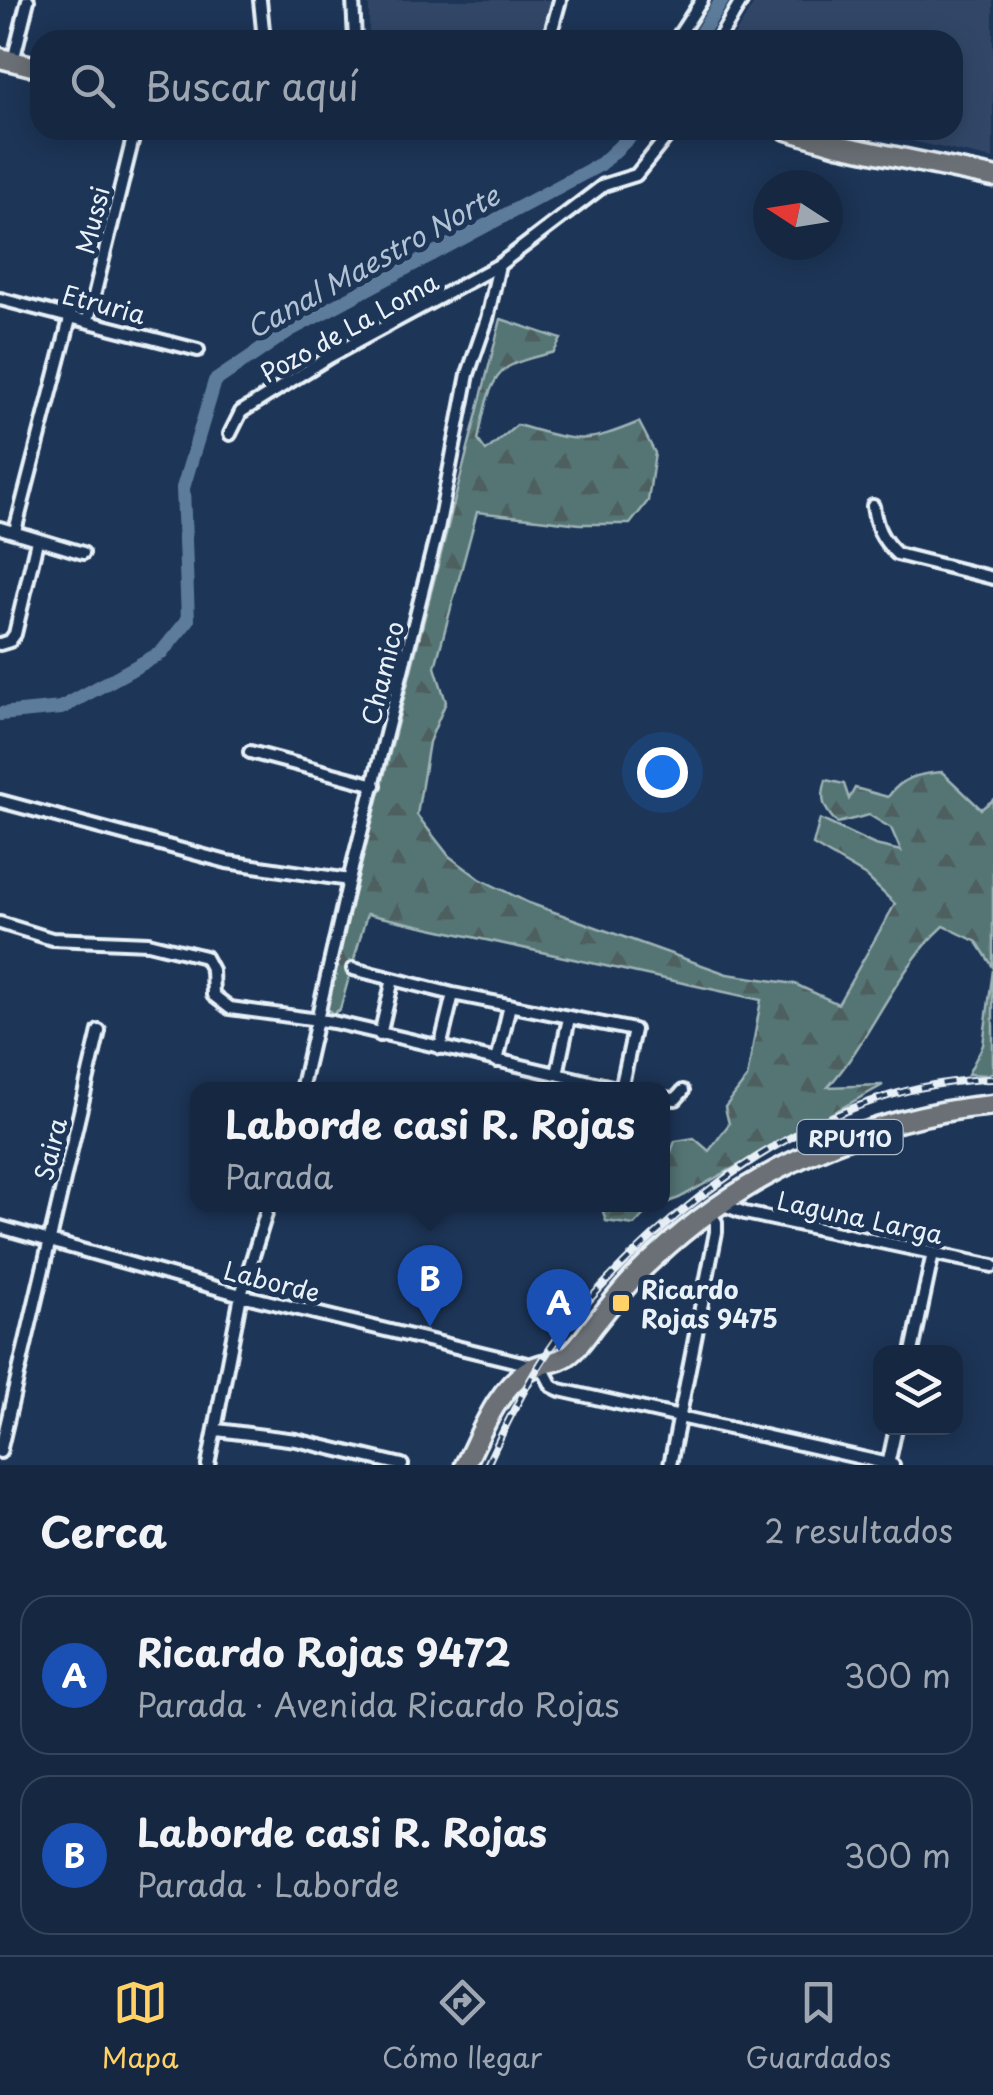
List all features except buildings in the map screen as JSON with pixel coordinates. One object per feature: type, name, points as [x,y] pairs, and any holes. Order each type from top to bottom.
[{"type":"main road","points":[[821,140],[993,177]]},
{"type":"main road","name":"RPU110","points":[[465,1465],[507,1390],[539,1366],[570,1354],[654,1257],[714,1208],[774,1172],[856,1136],[921,1116],[993,1105]]},
{"type":"street","points":[[6,60],[28,0]]},
{"type":"street","points":[[260,0],[263,30]]},
{"type":"street","points":[[353,0],[354,30]]},
{"type":"street","points":[[552,30],[560,0]]},
{"type":"street","points":[[682,30],[702,0]]},
{"type":"street","points":[[724,30],[742,0]]},
{"type":"street","name":"Mussi","points":[[88,320],[133,140]]},
{"type":"street","points":[[499,265],[604,185],[636,175],[664,140]]},
{"type":"street","name":"Pozo de La Loma","points":[[230,434],[240,412],[329,357],[499,265]]},
{"type":"street","name":"Chamico","points":[[303,1082],[438,529],[468,374],[487,320],[499,265]]},
{"type":"street","name":"Etruria","points":[[0,299],[198,350]]},
{"type":"street","points":[[15,532],[71,316]]},
{"type":"street","points":[[872,506],[876,526],[885,544],[896,554],[993,578]]},
{"type":"street","points":[[0,528],[37,542],[83,552]]},
{"type":"street","points":[[0,644],[10,641],[15,634],[37,542]]},
{"type":"street","points":[[250,752],[375,785]]},
{"type":"street","points":[[0,801],[227,862],[350,880]]},
{"type":"street","points":[[0,923],[52,939],[148,943],[205,957],[210,962],[213,996],[230,1008],[317,1019],[592,1082]]},
{"type":"street","points":[[354,970],[634,1030],[624,1082]]},
{"type":"street","points":[[380,1035],[393,978]]},
{"type":"street","points":[[440,1048],[453,994]]},
{"type":"street","points":[[497,1061],[510,1006]]},
{"type":"street","points":[[556,1074],[569,1018]]},
{"type":"street","name":"Saira","points":[[0,1452],[100,1031]]},
{"type":"street","points":[[670,1098],[683,1092]]},
{"type":"street","points":[[670,1465],[716,1232],[714,1208]]},
{"type":"street","name":"Laguna Larga","points":[[714,1208],[993,1266]]},
{"type":"street","points":[[208,1465],[241,1295],[267,1212]]},
{"type":"street","name":"Laborde","points":[[0,1227],[241,1295],[539,1366],[552,1386],[560,1390],[890,1465]]},
{"type":"street","points":[[913,1345],[933,1253]]},
{"type":"street","points":[[217,1430],[296,1440],[402,1465]]},
{"type":"street","points":[[890,1465],[895,1435]]},
{"type":"shaded area","points":[[369,0],[550,0],[542,30],[369,30]]},
{"type":"shaded area","points":[[756,0],[993,0],[993,159],[907,140],[963,140],[963,30],[737,30]]},
{"type":"green space","points":[[501,319],[561,339],[554,352],[513,364],[495,381],[478,440],[486,451],[517,425],[553,435],[590,438],[639,422],[655,453],[648,501],[630,524],[580,524],[477,512],[435,667],[446,702],[429,742],[417,815],[449,856],[480,879],[529,903],[727,974],[795,984],[838,1004],[895,904],[866,876],[813,845],[820,819],[875,845],[901,851],[891,828],[869,815],[837,823],[824,803],[826,780],[844,784],[849,799],[855,788],[888,797],[911,778],[942,772],[981,809],[993,800],[993,967],[977,942],[944,926],[911,963],[828,1087],[883,1085],[670,1201],[670,1154],[675,1141],[694,1138],[709,1151],[729,1124],[725,1107],[747,1078],[761,1000],[367,914],[340,1009],[333,1014],[325,1007]]},
{"type":"green space","points":[[993,970],[993,1072],[968,1074],[983,1045]]},
{"type":"green space","points":[[603,1212],[646,1212],[634,1225],[606,1221]]},
{"type":"waterway","name":"Canal Maestro Norte","points":[[703,30],[722,0]]},
{"type":"waterway","name":"Canal Maestro Norte","points":[[0,714],[61,708],[161,653],[188,620],[183,488],[215,381],[290,330],[601,164],[626,140]]},
{"type":"railway","points":[[487,1465],[554,1342],[607,1281],[702,1195],[812,1126],[871,1102],[931,1085],[993,1079]]},
{"type":"place","name":"Ricardo Rojas 9475","points":[[621,1303]]},
{"type":"place","name":"Laborde casi R. Rojas","points":[[430,1327]]},
{"type":"place","name":"Ricardo Rojas 9472","points":[[559,1351]]}]
